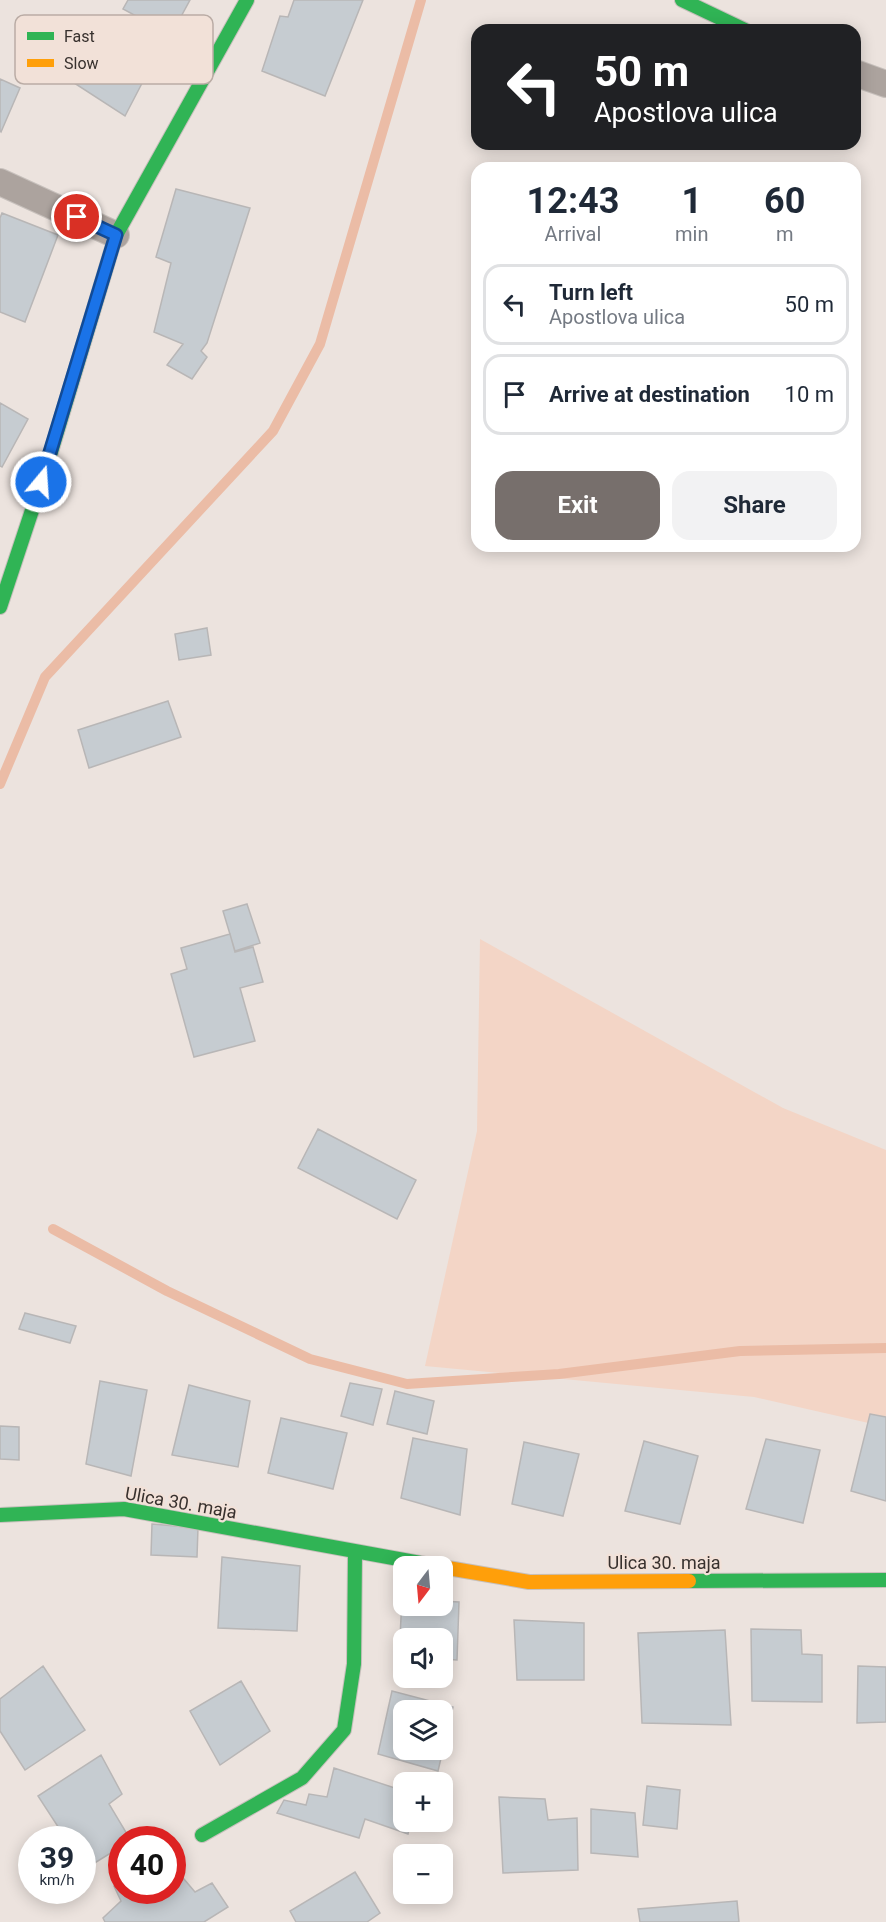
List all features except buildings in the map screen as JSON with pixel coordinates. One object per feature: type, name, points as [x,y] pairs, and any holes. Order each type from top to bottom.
[{"type":"street","points":[[213,61],[247,0]]},
{"type":"street","points":[[682,0],[732,24]]},
{"type":"street","points":[[861,75],[886,84]]},
{"type":"street","points":[[0,607],[7,564],[48,462],[116,235],[200,84]]},
{"type":"street","points":[[0,182],[116,235]]},
{"type":"street","name":"Ulica 30. maja","points":[[0,1515],[124,1509],[393,1558]]},
{"type":"street","points":[[202,1835],[302,1778],[344,1730],[354,1664],[355,1552]]},
{"type":"street","name":"Ulica 30. maja","points":[[453,1569],[529,1581],[886,1580]]},
{"type":"shaded area","points":[[480,939],[783,1108],[886,1150],[886,1427],[754,1397],[425,1366],[477,1131]]},
{"type":"waterway","points":[[0,784],[45,677],[273,431],[320,344],[421,0]]},
{"type":"waterway","points":[[53,1229],[167,1291],[310,1359],[407,1384],[559,1374],[740,1351],[886,1348]]},
{"type":"traffic: fast","points":[[213,61],[247,0]]},
{"type":"traffic: fast","points":[[682,0],[732,24]]},
{"type":"traffic: fast","points":[[0,607],[48,462],[116,235],[200,84]]},
{"type":"traffic: fast","points":[[0,1515],[124,1509],[393,1558]]},
{"type":"traffic: fast","points":[[202,1835],[302,1778],[344,1730],[354,1664],[355,1552]]},
{"type":"traffic: fast","points":[[689,1581],[886,1580]]},
{"type":"traffic: slow","points":[[453,1569],[529,1582],[689,1581]]},
{"type":"route","points":[[41,482],[116,235],[77,217]]}]
